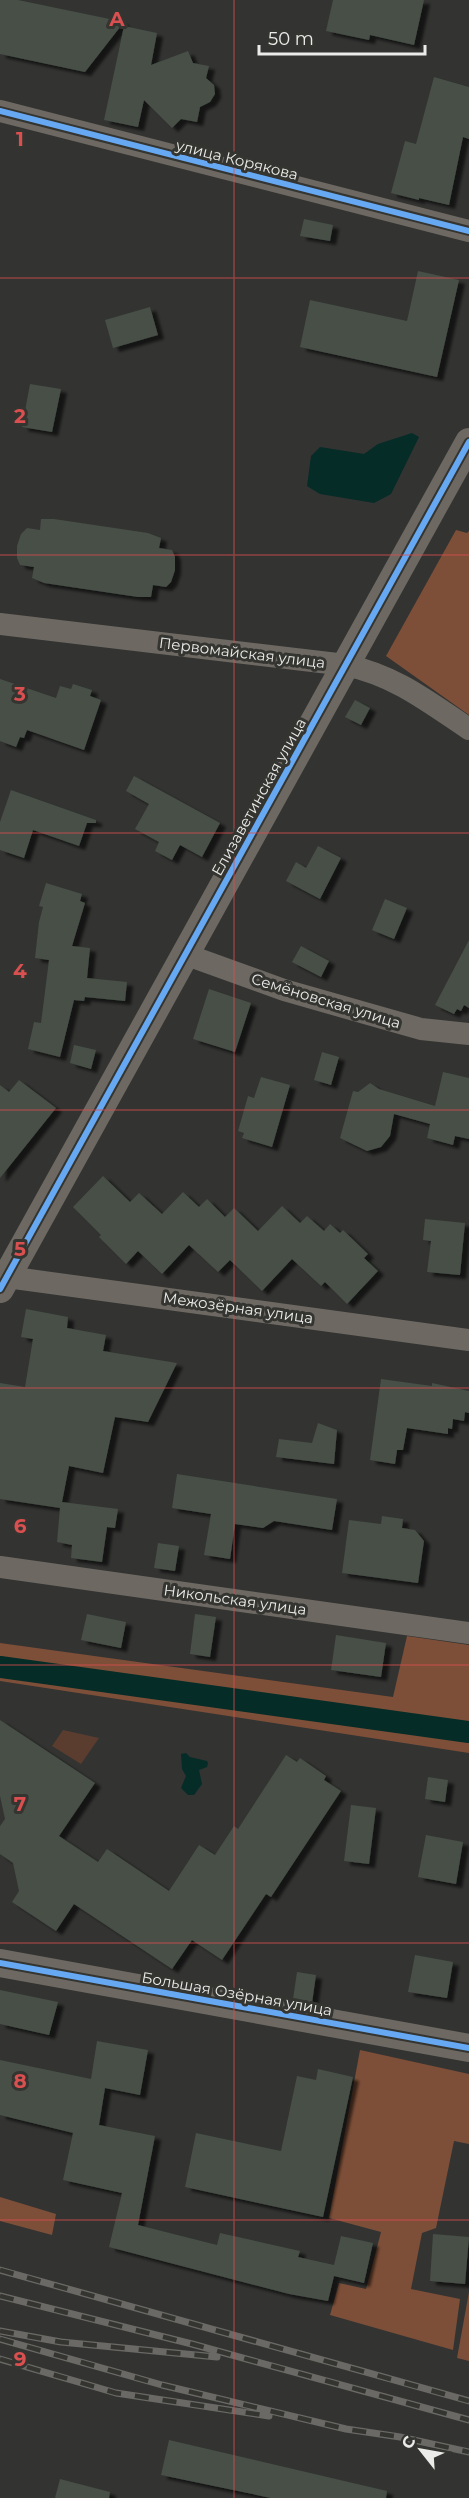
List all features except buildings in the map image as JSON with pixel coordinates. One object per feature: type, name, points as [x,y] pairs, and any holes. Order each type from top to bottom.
[{"type":"street","name":"улица Корякова","points":[[0,111],[469,231]]},
{"type":"street","name":"Елизаветинская улица","points":[[3,1283],[187,955],[469,442]]},
{"type":"street","name":"Первомайская улица","points":[[0,624],[365,669],[399,682],[469,729]]},
{"type":"street","name":"Семёновская улица","points":[[187,955],[284,990],[409,1026],[469,1034]]},
{"type":"street","name":"Межозёрная улица","points":[[3,1283],[469,1340]]},
{"type":"street","name":"Никольская улица","points":[[0,1567],[469,1633]]},
{"type":"street","name":"Большая Озёрная улица","points":[[0,1963],[469,2048]]},
{"type":"shaded area","points":[[412,433],[419,437],[391,494],[374,503],[320,494],[307,486],[311,456],[320,447],[364,454],[378,444]]},
{"type":"shaded area","points":[[456,530],[467,533],[469,531],[469,715],[386,656]]},
{"type":"shaded area","points":[[407,1636],[469,1645],[469,1753],[0,1681],[0,1643],[393,1697]]},
{"type":"shaded area","points":[[63,1730],[99,1738],[81,1764],[52,1746]]},
{"type":"shaded area","points":[[186,1753],[190,1757],[208,1763],[207,1767],[199,1770],[202,1784],[194,1795],[188,1795],[181,1788],[186,1776],[182,1769],[181,1754]]},
{"type":"shaded area","points":[[360,2050],[469,2074],[469,2144],[454,2141],[436,2228],[422,2233],[411,2289],[460,2299],[453,2350],[330,2315],[339,2283],[366,2289],[381,2232],[329,2218]]},
{"type":"shaded area","points":[[0,2197],[56,2214],[52,2235],[0,2221]]},
{"type":"shaded area","points":[[469,2292],[469,2361],[457,2358]]},
{"type":"waterway","points":[[0,1667],[469,1732]]},
{"type":"railway","points":[[0,2270],[469,2401]]},
{"type":"railway","points":[[0,2296],[192,2344],[469,2420]]},
{"type":"railway","points":[[0,2331],[61,2342],[217,2357]]},
{"type":"railway","points":[[0,2339],[162,2385],[346,2429],[400,2437],[469,2452]]},
{"type":"railway","points":[[0,2359],[116,2393],[269,2416]]},
{"type":"cycle path","points":[[0,111],[469,231]]},
{"type":"cycle path","points":[[0,1289],[469,442]]},
{"type":"cycle path","points":[[0,1963],[469,2048]]}]
